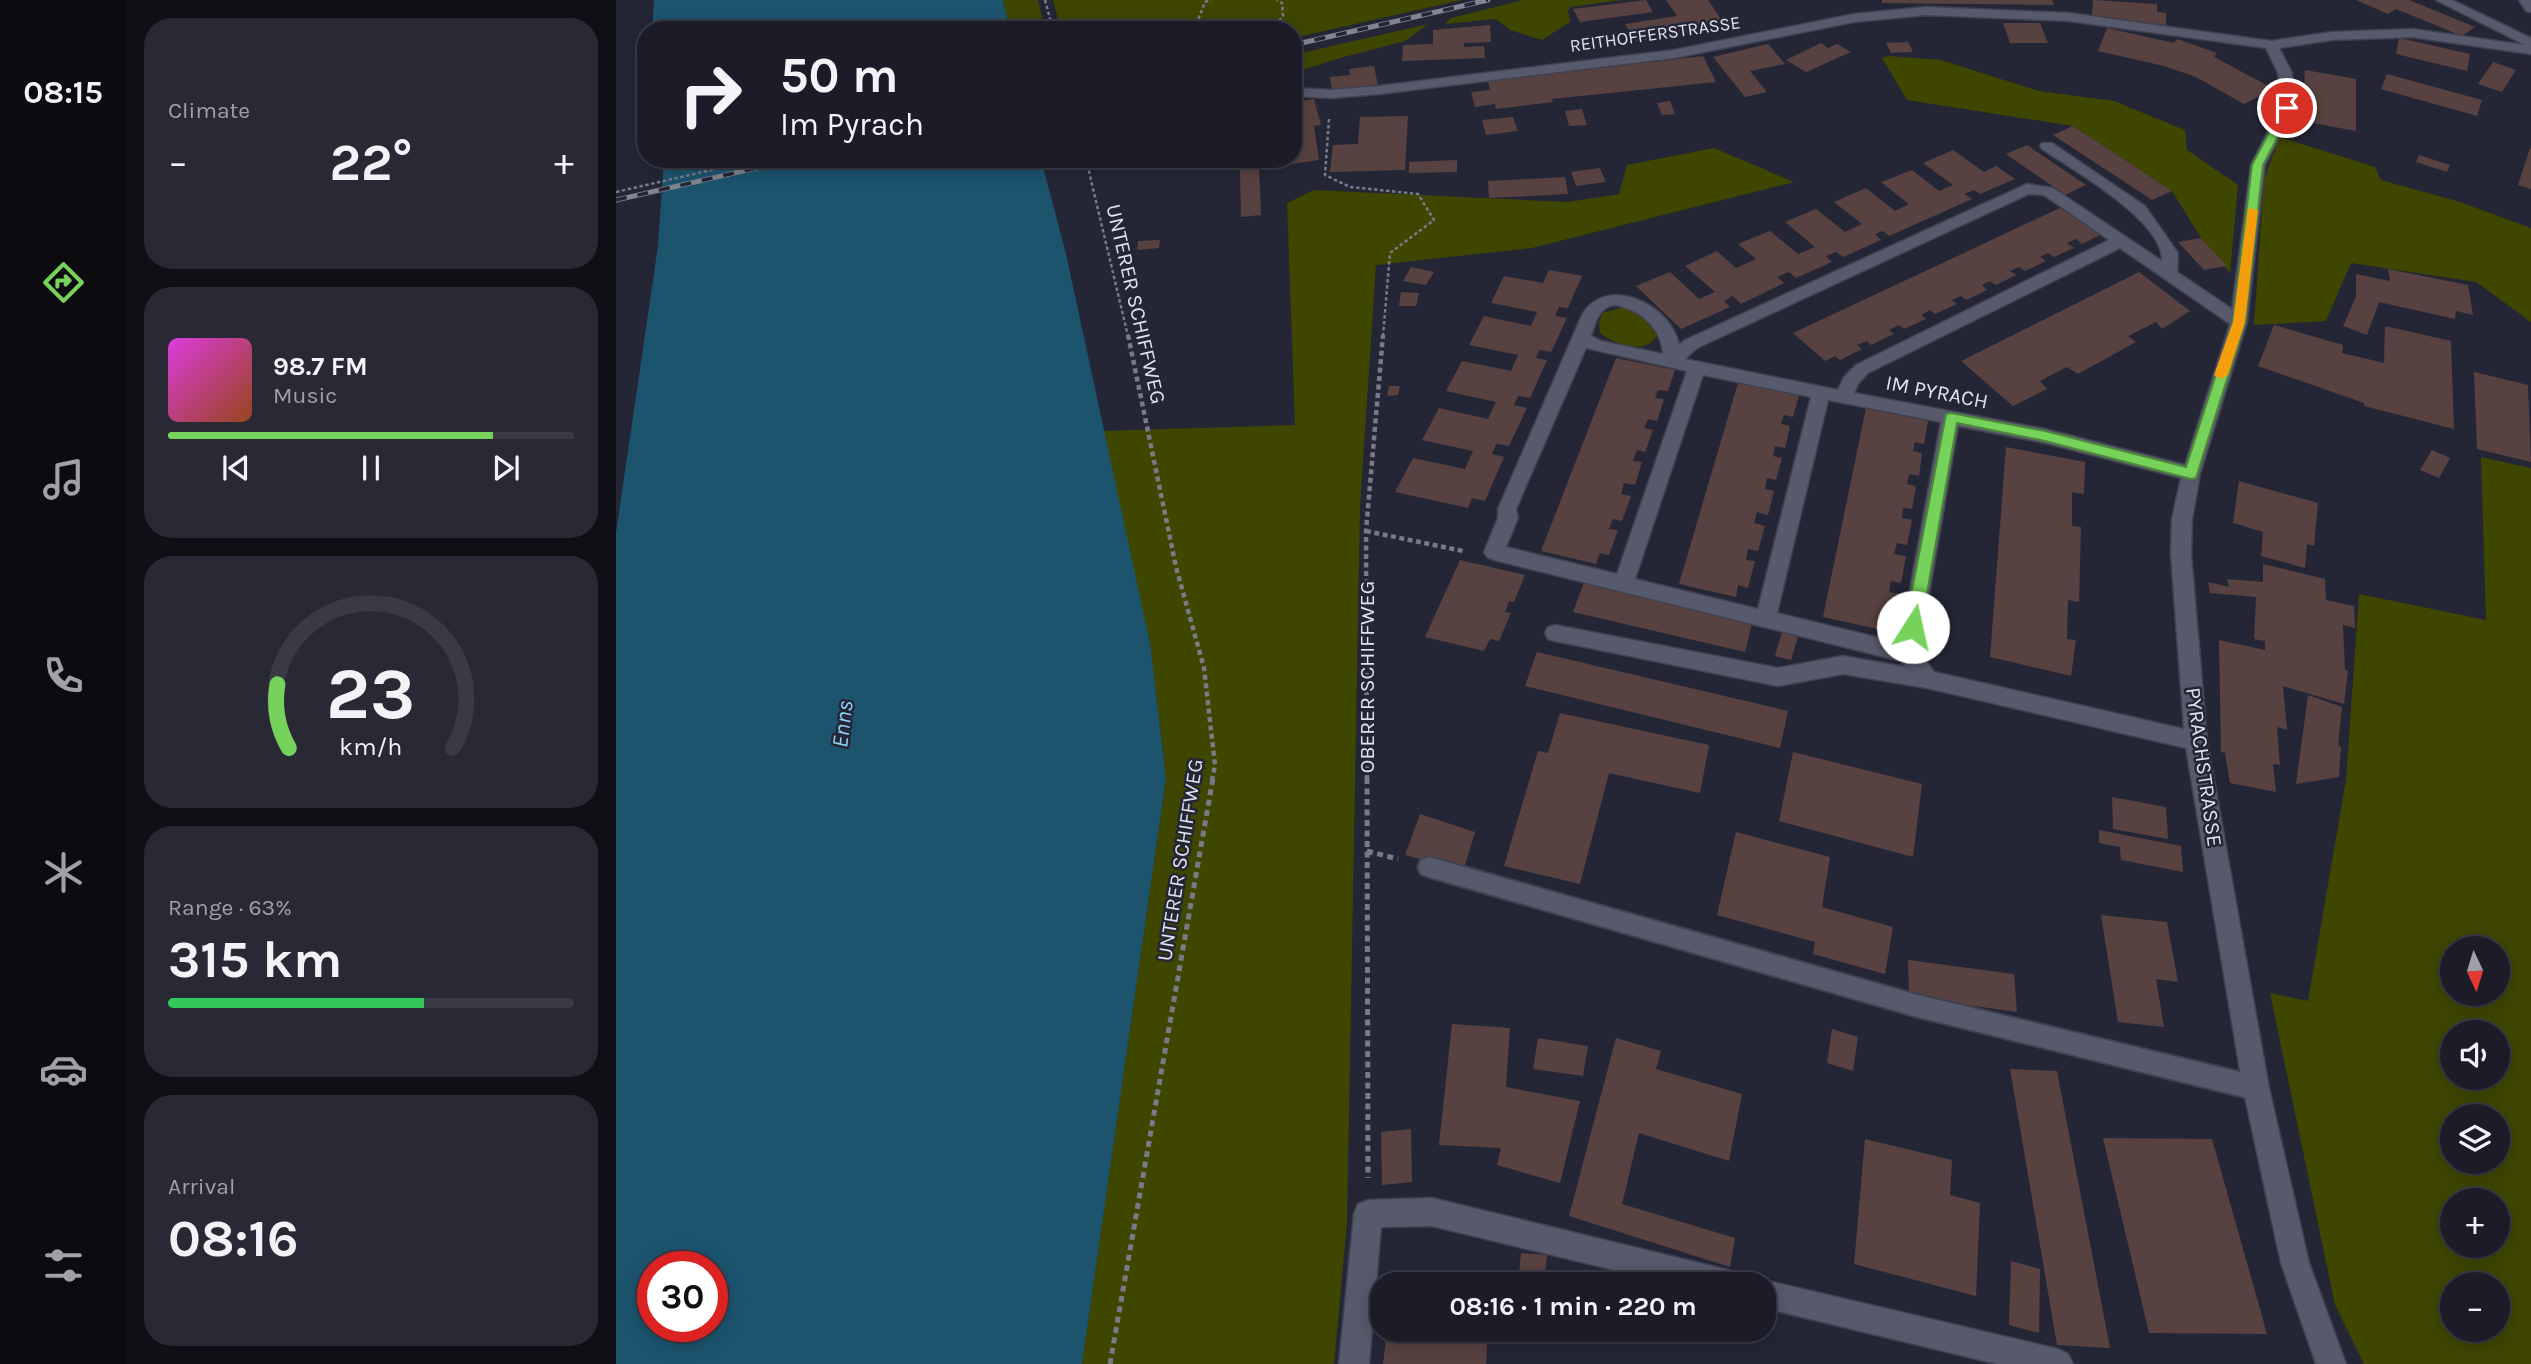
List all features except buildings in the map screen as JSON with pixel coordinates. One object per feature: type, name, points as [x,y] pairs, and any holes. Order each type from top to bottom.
[{"type":"street","points":[[2442,0],[2531,43]]},
{"type":"street","points":[[2525,0],[2531,8]]},
{"type":"street","name":"REITHOFFERSTRASSE","points":[[1302,92],[1331,93],[1674,54],[1888,13],[1926,11],[2070,17],[2271,45],[2332,36],[2412,33],[2531,50]]},
{"type":"street","name":"PYRACHSTRASSE","points":[[2271,45],[2285,73],[2287,108],[2258,165],[2239,322],[2191,474],[2182,519],[2181,554],[2196,741],[2256,1088],[2295,1263],[2331,1364]]},
{"type":"street","points":[[2047,146],[2140,209],[2170,253],[2169,274]]},
{"type":"street","points":[[1673,361],[1691,344],[2027,189],[2048,191],[2239,322]]},
{"type":"street","points":[[1844,396],[1850,382],[1862,369],[2121,241]]},
{"type":"street","points":[[1673,361],[1668,332],[1639,307],[1625,301],[1600,302],[1593,311],[1507,509],[1508,518],[1494,552],[1908,653],[1927,679]]},
{"type":"street","name":"IM PYRACH","points":[[1582,338],[1595,346],[2045,436],[2191,474]]},
{"type":"street","points":[[1625,583],[1697,366]]},
{"type":"street","points":[[1766,617],[1821,392]]},
{"type":"street","points":[[1908,653],[1951,417]]},
{"type":"street","points":[[1555,633],[1777,677],[1843,666],[1927,679],[2196,741]]},
{"type":"street","points":[[1354,1364],[1368,1213],[1432,1212],[1679,1272]]},
{"type":"street","points":[[1776,1297],[2058,1364]]},
{"type":"lane","points":[[1429,867],[1914,1005],[2256,1088]]},
{"type":"path","points":[[1045,0],[1051,21]]},
{"type":"path","points":[[1198,21],[1205,2],[1211,0]]},
{"type":"path","points":[[1277,0],[1282,3],[1283,16],[1279,21]]},
{"type":"path","name":"OBERER SCHIFFWEG","points":[[1331,93],[1325,174],[1350,187],[1418,194],[1434,220],[1390,253],[1366,531],[1368,1213]]},
{"type":"path","points":[[616,192],[720,168]]},
{"type":"path","name":"UNTERER SCHIFFWEG","points":[[1088,168],[1141,391],[1176,567],[1203,668],[1215,765],[1110,1364]]},
{"type":"path","points":[[1366,531],[1483,555],[1494,552]]},
{"type":"green space","points":[[1003,0],[1038,0],[1043,21],[1008,21]]},
{"type":"green space","points":[[1053,0],[1462,0],[1302,36],[1302,21],[1059,21]]},
{"type":"green space","points":[[1523,0],[1622,0],[1570,7],[1570,22],[1542,40],[1510,30],[1496,19],[1445,24],[1451,18]]},
{"type":"green space","points":[[1428,24],[1405,41],[1302,70],[1302,53]]},
{"type":"green space","points":[[1889,56],[1941,60],[2039,91],[2114,101],[2185,130],[2187,150],[2238,185],[2230,273],[2201,238],[2172,191],[2073,126],[1907,100],[1882,58]]},
{"type":"green space","points":[[2280,137],[2375,167],[2381,180],[2460,202],[2531,228],[2531,322],[2476,282],[2351,263],[2326,321],[2254,325],[2264,179]]},
{"type":"green space","points":[[1714,148],[1794,182],[1532,248],[1376,265],[1360,507],[1347,1223],[1334,1364],[1082,1364],[1166,778],[1150,643],[1102,431],[1295,425],[1287,203],[1314,190],[1568,202],[1619,194],[1627,165]]},
{"type":"green space","points":[[1623,307],[1638,314],[1650,326],[1657,335],[1652,341],[1646,345],[1630,346],[1613,341],[1600,333],[1599,322],[1603,313]]},
{"type":"green space","points":[[2481,457],[2531,468],[2531,1364],[2364,1364],[2335,1305],[2270,993],[2308,1001],[2346,780],[2359,594],[2486,620]]},
{"type":"water","points":[[654,0],[1003,0],[1008,21],[653,21]]},
{"type":"water","name":"Enns","points":[[663,168],[1043,168],[1066,254],[1150,643],[1166,778],[1082,1364],[616,1364],[616,533],[658,246]]},
{"type":"railway","points":[[1302,43],[1488,0]]},
{"type":"railway","points":[[616,200],[756,168]]},
{"type":"slow traffic","points":[[2221,375],[2239,322],[2252,210]]},
{"type":"route","points":[[1913,627],[1951,417],[2045,436],[2191,474],[2239,322],[2258,165],[2287,108]]}]
